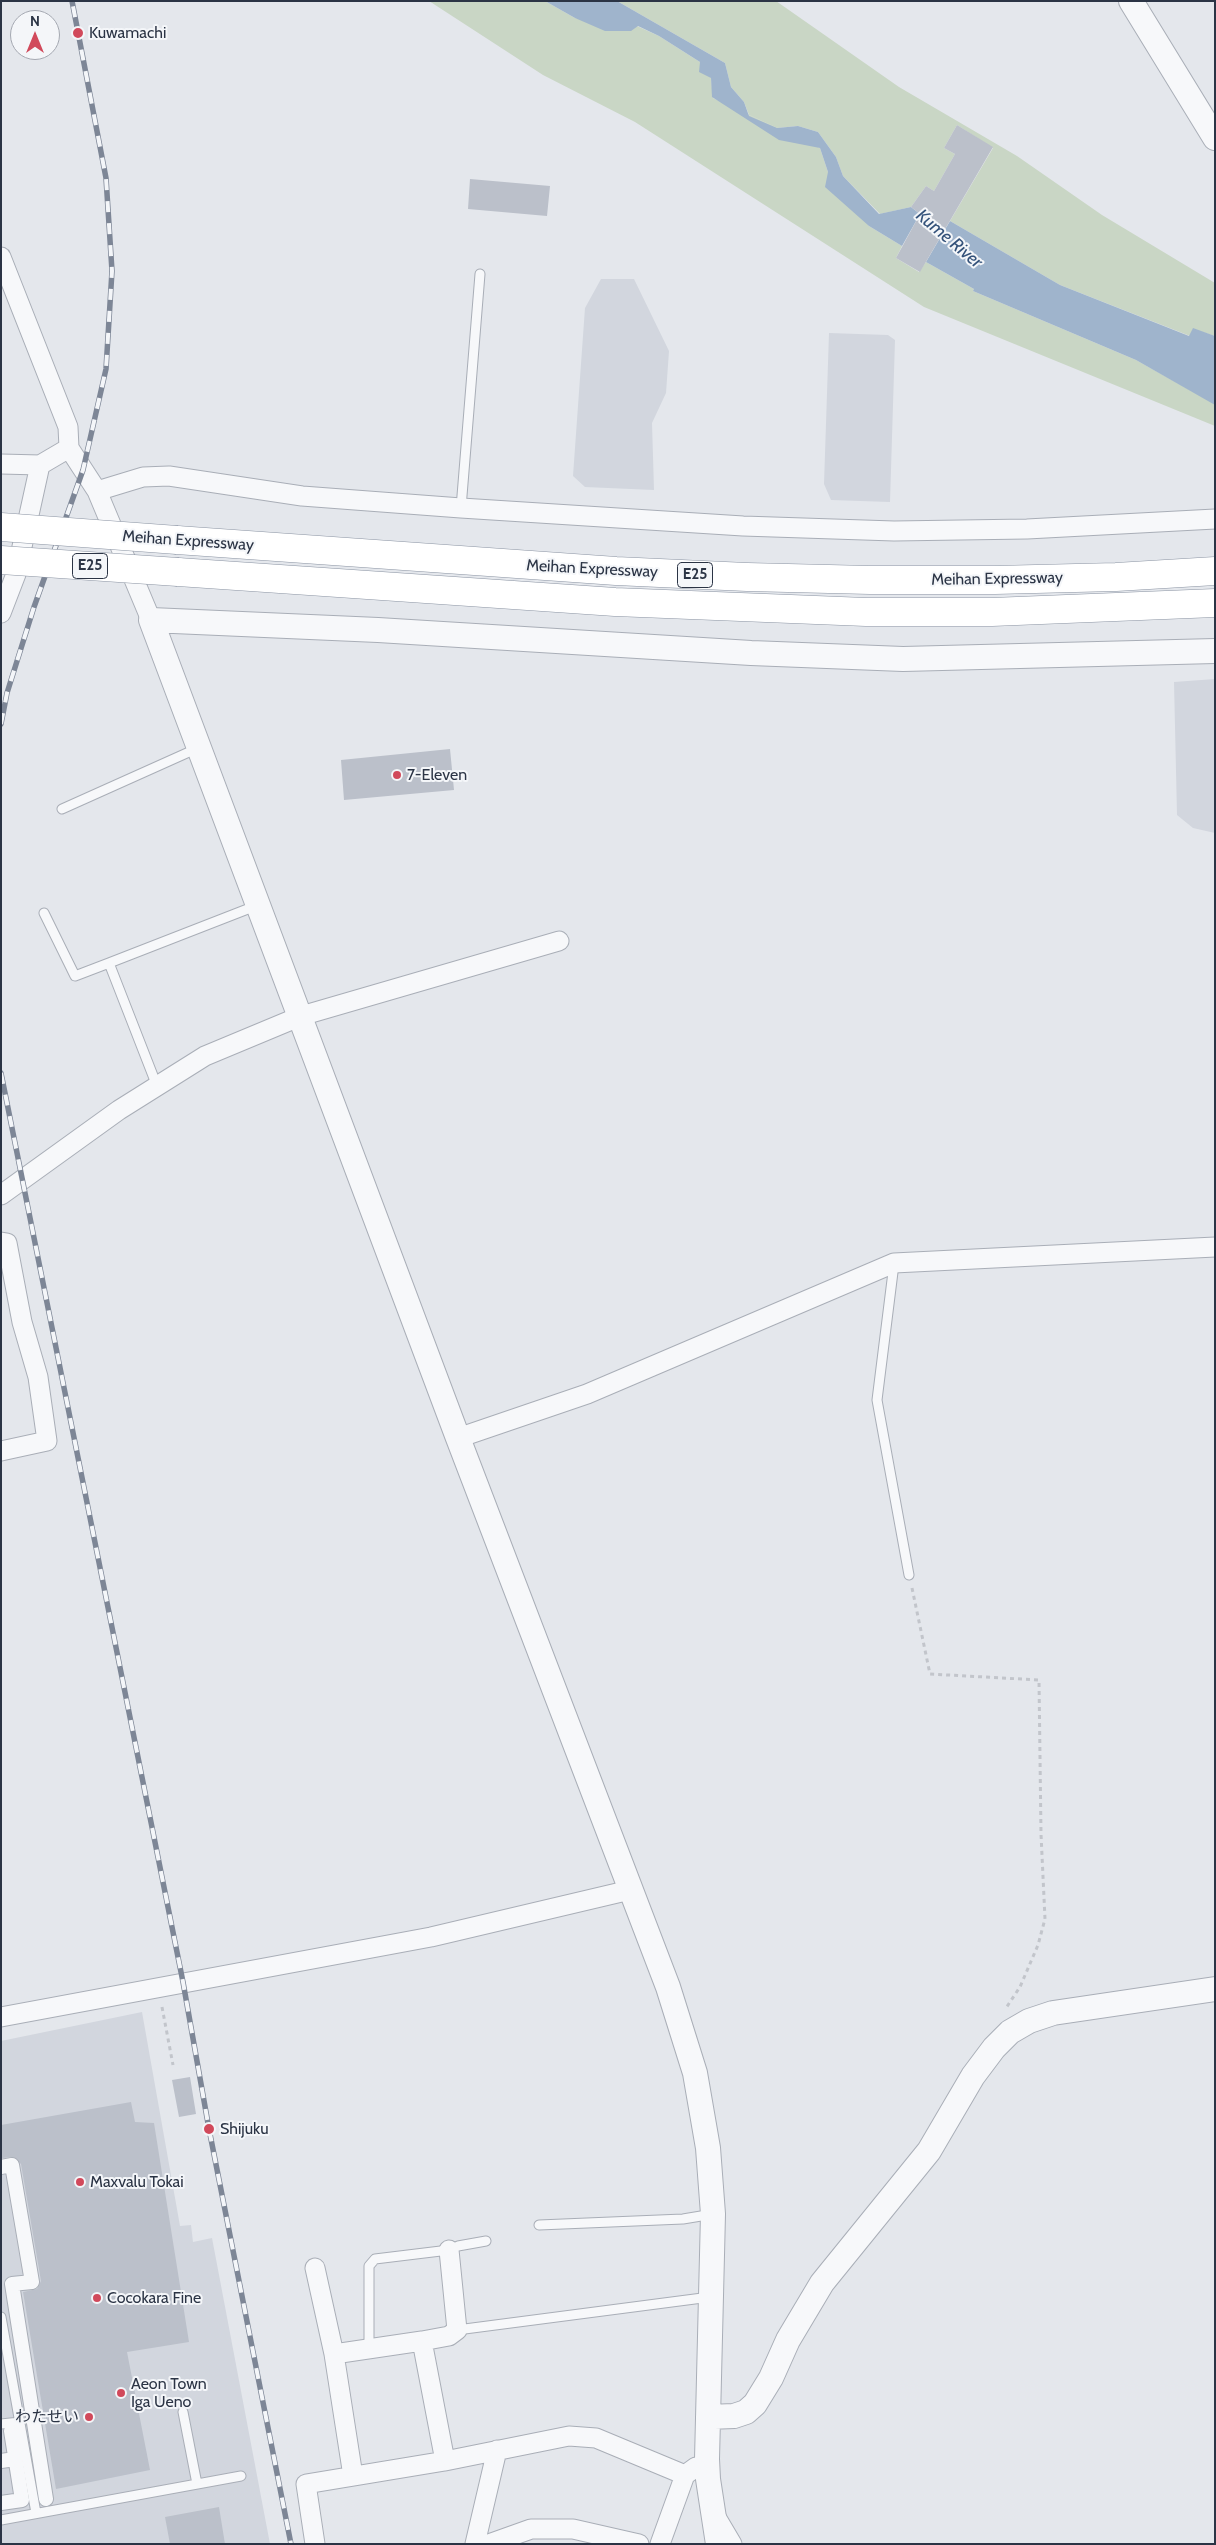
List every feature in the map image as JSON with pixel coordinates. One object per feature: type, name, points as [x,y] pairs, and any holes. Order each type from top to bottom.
[{"type":"highway","name":"Meihan Expressway","points":[[1,527],[616,571],[785,578],[995,580],[1116,577],[1215,571]]},
{"type":"highway","name":"Meihan Expressway","points":[[1,560],[491,594],[847,611],[992,612],[1215,603]]},
{"type":"street","points":[[1132,1],[1215,138]]},
{"type":"street","points":[[1,257],[68,427],[69,448],[97,491],[151,620],[458,1438],[668,1987],[695,2073],[708,2148],[714,2214],[708,2458],[712,2510],[718,2544]]},
{"type":"street","points":[[1,464],[40,465],[69,448]]},
{"type":"street","points":[[1,613],[16,574],[40,465]]},
{"type":"street","points":[[97,491],[143,476],[169,476],[302,496],[743,526],[894,531],[1027,528],[1215,519]]},
{"type":"street","points":[[151,620],[378,630],[751,653],[903,659],[1215,651]]},
{"type":"street","points":[[1,1195],[119,1110],[205,1056],[301,1016],[559,941]]},
{"type":"street","points":[[1,1242],[7,1243],[22,1322],[38,1377],[46,1441],[1,1451]]},
{"type":"street","points":[[458,1438],[587,1394],[894,1264],[1215,1247]]},
{"type":"street","points":[[1,2017],[158,1986],[431,1937],[630,1890]]},
{"type":"street","points":[[708,2417],[740,2414],[755,2404],[771,2378],[788,2340],[822,2283],[929,2151],[973,2076],[994,2048],[1010,2032],[1029,2021],[1053,2013],[1215,1989]]},
{"type":"street","points":[[1,2167],[12,2165],[32,2282],[12,2284],[46,2500]]},
{"type":"street","points":[[334,2354],[449,2336],[457,2330],[449,2250]]},
{"type":"street","points":[[315,2268],[334,2354],[353,2476]]},
{"type":"street","points":[[422,2341],[445,2461]]},
{"type":"street","points":[[1,2503],[22,2500],[11,2426]]},
{"type":"street","points":[[315,2544],[306,2484],[445,2461],[569,2436],[596,2438],[686,2474]]},
{"type":"street","points":[[475,2544],[497,2450]]},
{"type":"street","points":[[660,2544],[686,2474],[708,2458]]},
{"type":"street","points":[[1,2461],[15,2459]]},
{"type":"street","points":[[712,2510],[732,2544]]},
{"type":"street","points":[[489,2544],[573,2529],[594,2539],[639,2544]]},
{"type":"lane","points":[[461,508],[480,274]]},
{"type":"lane","points":[[62,809],[198,748]]},
{"type":"lane","points":[[44,913],[75,976],[258,905]]},
{"type":"lane","points":[[109,963],[157,1087]]},
{"type":"lane","points":[[894,1264],[877,1400],[909,1574]]},
{"type":"lane","points":[[539,2226],[684,2219],[714,2214]]},
{"type":"lane","points":[[369,2349],[369,2266],[375,2259],[449,2250],[458,2246],[486,2242]]},
{"type":"lane","points":[[457,2330],[713,2296]]},
{"type":"lane","points":[[1,2317],[11,2426],[36,2513]]},
{"type":"lane","points":[[182,2412],[197,2484]]},
{"type":"lane","points":[[1,2520],[241,2476]]},
{"type":"path","points":[[909,1574],[930,1674],[1039,1680],[1041,1834],[1045,1919],[1038,1945],[1020,1986],[1004,2011]]},
{"type":"path","points":[[158,1986],[173,2065]]},
{"type":"shaded area","points":[[601,279],[634,279],[669,351],[666,393],[652,423],[654,490],[585,487],[573,476],[585,308]]},
{"type":"shaded area","points":[[829,333],[888,335],[895,340],[890,502],[831,500],[824,484]]},
{"type":"shaded area","points":[[1215,679],[1215,833],[1193,828],[1177,815],[1174,682]]},
{"type":"shaded area","name":"Aeon Town Iga Ueno","points":[[142,2012],[180,2226],[191,2225],[193,2242],[212,2238],[270,2544],[1,2544],[1,2041]]},
{"type":"green space","points":[[429,1],[545,1],[575,18],[637,26],[659,36],[700,62],[711,78],[713,98],[820,148],[828,172],[869,226],[902,246],[896,258],[919,272],[926,262],[974,289],[973,291],[1136,360],[1215,404],[1215,426],[924,307],[635,122],[543,75]]},
{"type":"green space","points":[[617,1],[776,1],[899,87],[1017,156],[1102,215],[1215,283],[1215,336],[1193,329],[1190,336],[1060,285],[950,221],[993,148],[957,125],[944,148],[955,154],[934,191],[926,186],[911,207],[880,214],[843,176],[836,157],[818,132],[798,126],[777,128],[749,115],[744,102],[731,87],[725,63]]},
{"type":"water","points":[[545,1],[617,1],[725,63],[731,87],[744,102],[749,116],[777,128],[798,126],[818,132],[836,157],[843,176],[879,214],[911,207],[920,214],[902,246],[869,226],[825,187],[828,172],[820,148],[779,140],[712,97],[711,78],[699,72],[700,62],[659,36],[638,26],[631,31],[605,31],[575,18]]},
{"type":"water","name":"Kume River","points":[[950,221],[1060,285],[1189,336],[1193,328],[1215,336],[1215,405],[1136,360],[973,291],[974,289],[926,262]]},
{"type":"building","points":[[957,125],[993,147],[920,272],[896,258],[920,214],[911,207],[926,186],[934,191],[955,154],[944,148]]},
{"type":"building","points":[[470,179],[550,186],[547,216],[468,209]]},
{"type":"building","name":"7-Eleven","points":[[450,749],[454,790],[344,800],[341,760]]},
{"type":"building","points":[[190,2077],[196,2114],[179,2117],[172,2080]]},
{"type":"building","points":[[131,2102],[135,2122],[154,2123],[189,2342],[127,2352],[150,2470],[56,2489],[23,2292],[37,2289],[41,2281],[21,2164],[14,2157],[2,2158],[1,2125]]},
{"type":"building","points":[[219,2507],[225,2544],[170,2544],[165,2517]]},
{"type":"railway","points":[[1,724],[7,693],[34,607],[83,470],[106,369],[112,271],[106,178],[72,1]]},
{"type":"railway","points":[[1,1073],[183,1982],[209,2129],[291,2544]]},
{"type":"place","name":"Kuwamachi","points":[[78,33]]},
{"type":"place","name":"7-Eleven","points":[[397,775]]},
{"type":"place","name":"Shijuku","points":[[209,2129]]},
{"type":"place","name":"Maxvalu Tokai","points":[[80,2182]]},
{"type":"place","name":"Cocokara Fine","points":[[97,2298]]},
{"type":"place","name":"Aeon Town Iga Ueno","points":[[121,2393]]},
{"type":"place","name":"わたせい","points":[[89,2417]]}]
